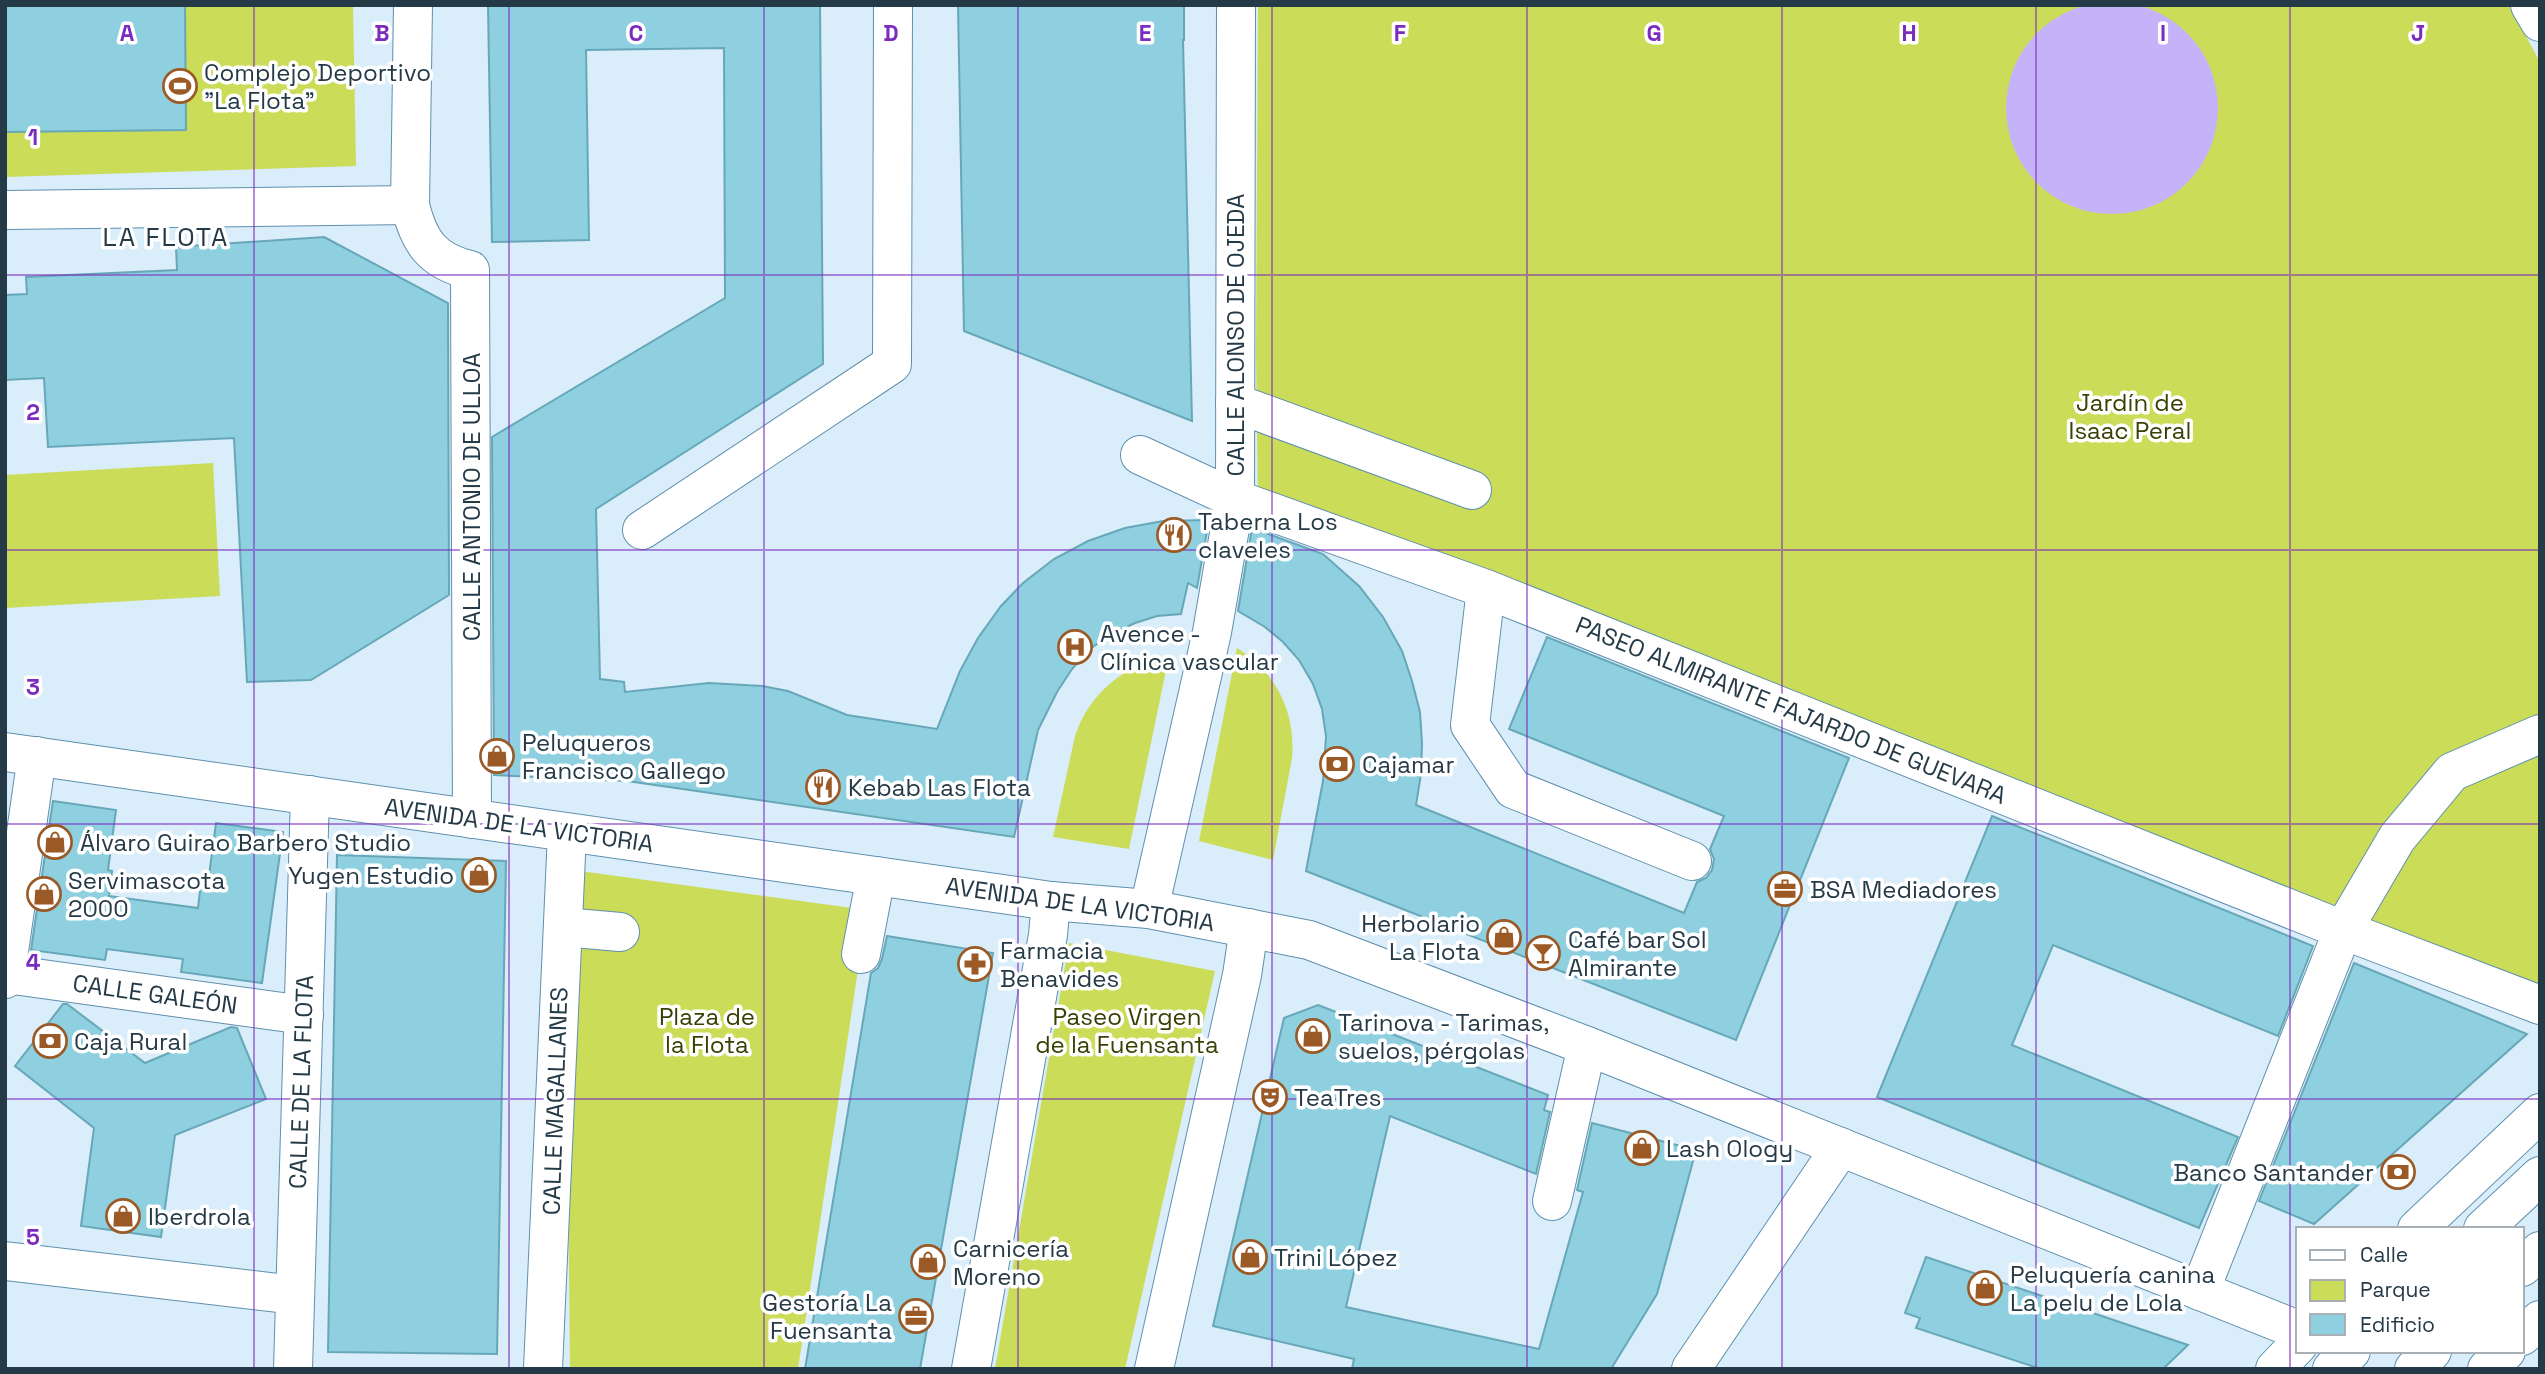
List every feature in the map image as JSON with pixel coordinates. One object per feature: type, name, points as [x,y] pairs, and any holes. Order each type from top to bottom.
[{"type":"street","name":"CALLE ANTONIO DE ULLOA","points":[[413,5],[410,205],[415,228],[439,260],[470,270],[472,819]]},
{"type":"street","points":[[642,530],[892,365],[893,5]]},
{"type":"street","name":"CALLE ALONSO DE OJEDA","points":[[1149,908],[1212,632],[1235,499],[1236,5]]},
{"type":"street","points":[[5,210],[410,205]]},
{"type":"street","points":[[1235,403],[1472,490]]},
{"type":"street","name":"PASEO ALMIRANTE FAJARDO DE GUEVARA","points":[[1140,455],[1235,499],[1486,589],[2540,1006]]},
{"type":"street","points":[[1486,589],[1470,725],[1513,789],[1692,861]]},
{"type":"street","points":[[2200,1291],[2343,930],[2397,838],[2452,772],[2540,734]]},
{"type":"street","points":[[6,976],[21,754]]},
{"type":"street","name":"AVENIDA DE LA VICTORIA","points":[[21,754],[1051,901],[1149,908],[1309,940],[1587,1046],[2296,1329]]},
{"type":"street","name":"CALLE DE LA FLOTA","points":[[292,1369],[310,795]]},
{"type":"street","name":"CALLE MAGALLANES","points":[[543,1369],[567,833]]},
{"type":"street","points":[[861,954],[876,876]]},
{"type":"street","points":[[971,1369],[1048,935],[1051,901]]},
{"type":"street","points":[[563,927],[620,932]]},
{"type":"street","points":[[1154,1369],[1242,975],[1249,928]]},
{"type":"street","name":"CALLE GALEÓN","points":[[6,976],[304,1015]]},
{"type":"street","points":[[1552,1201],[1587,1046]]},
{"type":"street","points":[[2419,1227],[2540,1113]]},
{"type":"street","points":[[1691,1369],[1841,1147]]},
{"type":"street","points":[[2485,1227],[2540,1176]]},
{"type":"street","points":[[2524,1265],[2540,1251]]},
{"type":"street","points":[[5,1261],[295,1295]]},
{"type":"street","points":[[2524,1334],[2540,1320]]},
{"type":"street","points":[[2275,1369],[2296,1347]]},
{"type":"street","points":[[2332,1369],[2349,1353]]},
{"type":"street","points":[[2414,1369],[2430,1353]]},
{"type":"street","points":[[2487,1369],[2504,1353]]},
{"type":"green space","name":"Complejo Deportivo \"La Flota\"","points":[[5,5],[353,5],[356,166],[5,177]]},
{"type":"green space","name":"Jardín de Isaac Peral","points":[[1258,5],[2509,5],[2540,62],[2540,1019],[1258,510]]},
{"type":"green space","points":[[213,463],[220,596],[5,608],[5,475]]},
{"type":"green space","points":[[1237,648],[1273,681],[1281,695],[1291,725],[1292,758],[1273,860],[1199,841]]},
{"type":"green space","points":[[1169,656],[1129,849],[1053,837],[1075,736],[1089,706],[1124,673]]},
{"type":"green space","name":"Plaza de la Flota","points":[[565,869],[867,910],[798,1369],[570,1369]]},
{"type":"green space","name":"Paseo Virgen de la Fuensanta","points":[[1069,943],[1215,971],[1125,1369],[995,1369]]},
{"type":"shaded area","points":[[2112,2],[2153,10],[2187,33],[2210,67],[2218,108],[2210,149],[2187,183],[2153,206],[2112,214],[2071,206],[2037,183],[2014,149],[2006,108],[2014,67],[2037,33],[2071,10]]},
{"type":"building","points":[[5,5],[185,5],[186,130],[5,132]]},
{"type":"building","points":[[488,5],[820,5],[823,364],[596,509],[600,679],[624,682],[625,692],[709,683],[762,686],[788,691],[847,715],[937,729],[960,671],[978,638],[1001,606],[1023,583],[1054,559],[1088,541],[1125,528],[1163,521],[1209,520],[1197,588],[1188,583],[1181,614],[1157,616],[1113,633],[1090,649],[1072,669],[1057,692],[1038,730],[1014,837],[627,781],[494,775],[492,437],[725,298],[724,48],[586,50],[589,240],[492,242]]},
{"type":"building","points":[[958,5],[1184,5],[1192,421],[964,331]]},
{"type":"building","points":[[324,237],[448,303],[449,595],[311,680],[247,682],[234,438],[48,447],[44,378],[5,380],[5,295],[27,294],[26,277],[177,270],[176,247]]},
{"type":"building","points":[[1252,528],[1323,554],[1359,586],[1383,617],[1402,651],[1420,712],[1421,774],[1416,805],[1684,913],[1697,882],[1706,878],[1712,870],[1714,859],[1710,849],[1724,816],[1509,729],[1547,637],[1849,758],[1736,1040],[1306,871],[1323,781],[1326,736],[1322,709],[1313,684],[1299,660],[1265,627],[1238,611]]},
{"type":"building","points":[[53,801],[116,810],[108,870],[112,871],[109,896],[198,908],[201,882],[208,883],[216,823],[283,832],[262,983],[181,972],[183,959],[107,949],[105,960],[31,950]]},
{"type":"building","points":[[1992,816],[2313,946],[2278,1036],[2053,945],[2012,1045],[2238,1137],[2199,1228],[1877,1097]]},
{"type":"building","points":[[337,855],[506,861],[497,1354],[328,1352]]},
{"type":"building","points":[[887,936],[993,953],[920,1369],[805,1369],[871,973],[878,968],[882,959]]},
{"type":"building","points":[[2354,963],[2527,1034],[2314,1224],[2259,1201]]},
{"type":"building","points":[[63,1004],[67,1004],[145,1063],[231,1027],[237,1028],[266,1099],[175,1135],[161,1237],[81,1226],[94,1128],[15,1066]]},
{"type":"building","points":[[1318,1005],[1548,1095],[1544,1110],[1550,1112],[1536,1174],[1390,1116],[1346,1307],[1539,1349],[1583,1192],[1577,1190],[1592,1123],[1696,1150],[1657,1294],[1611,1369],[1352,1369],[1354,1359],[1213,1326],[1284,1018]]},
{"type":"building","points":[[1926,1257],[2188,1345],[2163,1369],[2041,1369],[1916,1328],[1920,1318],[1905,1313]]},
{"type":"place","name":"Complejo Deportivo \"La Flota\"","points":[[180,86]]},
{"type":"place","name":"Taberna Los claveles","points":[[1174,535]]},
{"type":"place","name":"Avence - Clínica vascular","points":[[1075,647]]},
{"type":"place","name":"Peluqueros Francisco Gallego","points":[[497,756]]},
{"type":"place","name":"Cajamar","points":[[1337,764]]},
{"type":"place","name":"Kebab Las Flota","points":[[823,787]]},
{"type":"place","name":"Álvaro Guirao Barbero Studio","points":[[55,842]]},
{"type":"place","name":"Yugen Estudio","points":[[479,875]]},
{"type":"place","name":"BSA Mediadores","points":[[1785,889]]},
{"type":"place","name":"Servimascota 2000","points":[[44,894]]},
{"type":"place","name":"Herbolario La Flota","points":[[1504,937]]},
{"type":"place","name":"Café bar Sol Almirante","points":[[1543,953]]},
{"type":"place","name":"Farmacia Benavides","points":[[975,964]]},
{"type":"place","name":"Tarinova - Tarimas, suelos, pérgolas","points":[[1313,1036]]},
{"type":"place","name":"Caja Rural","points":[[50,1041]]},
{"type":"place","name":"TeaTres","points":[[1270,1097]]},
{"type":"place","name":"Lash Ology","points":[[1642,1148]]},
{"type":"place","name":"Banco Santander","points":[[2398,1172]]},
{"type":"place","name":"Iberdrola","points":[[123,1216]]},
{"type":"place","name":"Trini López","points":[[1250,1257]]},
{"type":"place","name":"Carnicería Moreno","points":[[928,1262]]},
{"type":"place","name":"Peluquería canina La pelu de Lola","points":[[1985,1288]]},
{"type":"place","name":"Gestoría La Fuensanta","points":[[916,1316]]},
{"type":"district","name":"LA FLOTA","points":[[166,237]]}]
